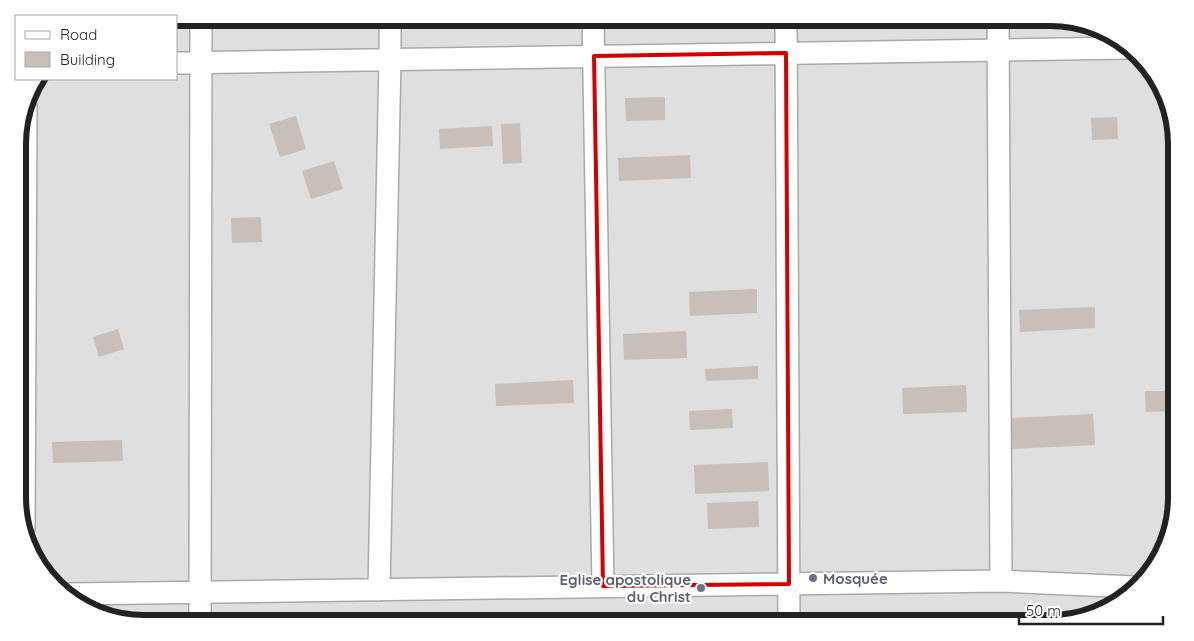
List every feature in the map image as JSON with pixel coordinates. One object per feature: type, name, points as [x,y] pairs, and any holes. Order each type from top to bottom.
[{"type":"street","points":[[200,615],[201,26]]},
{"type":"street","points":[[379,590],[390,26]]},
{"type":"street","points":[[593,26],[603,586]]},
{"type":"street","points":[[786,26],[789,614]]},
{"type":"street","points":[[998,26],[1001,581]]},
{"type":"street","points":[[178,62],[1118,48]]},
{"type":"street","points":[[77,594],[1001,581],[1127,587]]},
{"type":"highlighted area","points":[[786,53],[789,584],[603,586],[594,56]]},
{"type":"shaded area","points":[[178,26],[1050,26],[1081,30],[1095,35],[1122,51],[1143,72],[1159,99],[1167,129],[1168,497],[1164,528],[1159,542],[1139,575],[1128,586],[1102,603],[1088,609],[1058,614],[144,615],[106,609],[79,595],[55,575],[35,542],[27,512],[27,129],[35,99],[45,80],[178,80]]},
{"type":"building","points":[[665,97],[665,120],[626,121],[625,98]]},
{"type":"building","points":[[296,116],[306,149],[280,157],[269,124]]},
{"type":"building","points":[[1117,117],[1118,139],[1092,140],[1091,118]]},
{"type":"building","points":[[520,123],[522,163],[503,164],[501,124]]},
{"type":"building","points":[[492,126],[493,146],[440,149],[439,129]]},
{"type":"building","points":[[690,155],[691,178],[619,181],[618,158]]},
{"type":"building","points":[[334,161],[343,189],[311,199],[302,171]]},
{"type":"building","points":[[261,217],[262,242],[232,243],[231,218]]},
{"type":"building","points":[[757,289],[757,313],[690,316],[689,292]]},
{"type":"building","points":[[1095,307],[1095,328],[1020,332],[1019,310]]},
{"type":"building","points":[[118,329],[124,349],[99,357],[93,337]]},
{"type":"building","points":[[686,331],[687,358],[624,360],[623,334]]},
{"type":"building","points":[[758,366],[758,379],[706,381],[705,369]]},
{"type":"building","points":[[573,380],[574,403],[496,406],[495,384]]},
{"type":"building","points":[[966,385],[967,412],[903,414],[902,388]]},
{"type":"building","points":[[1145,391],[1168,391],[1168,411],[1146,412]]},
{"type":"building","points":[[732,409],[733,428],[690,430],[689,411]]},
{"type":"building","points":[[1093,414],[1095,445],[1012,449],[1011,418]]},
{"type":"building","points":[[122,440],[123,461],[53,463],[52,442]]},
{"type":"building","points":[[768,462],[769,491],[695,494],[694,465]]},
{"type":"building","points":[[758,501],[759,527],[708,529],[707,503]]},
{"type":"place","name":"Mosquée","points":[[813,578]]},
{"type":"place","name":"Eglise apostolique du Christ","points":[[701,588]]}]
